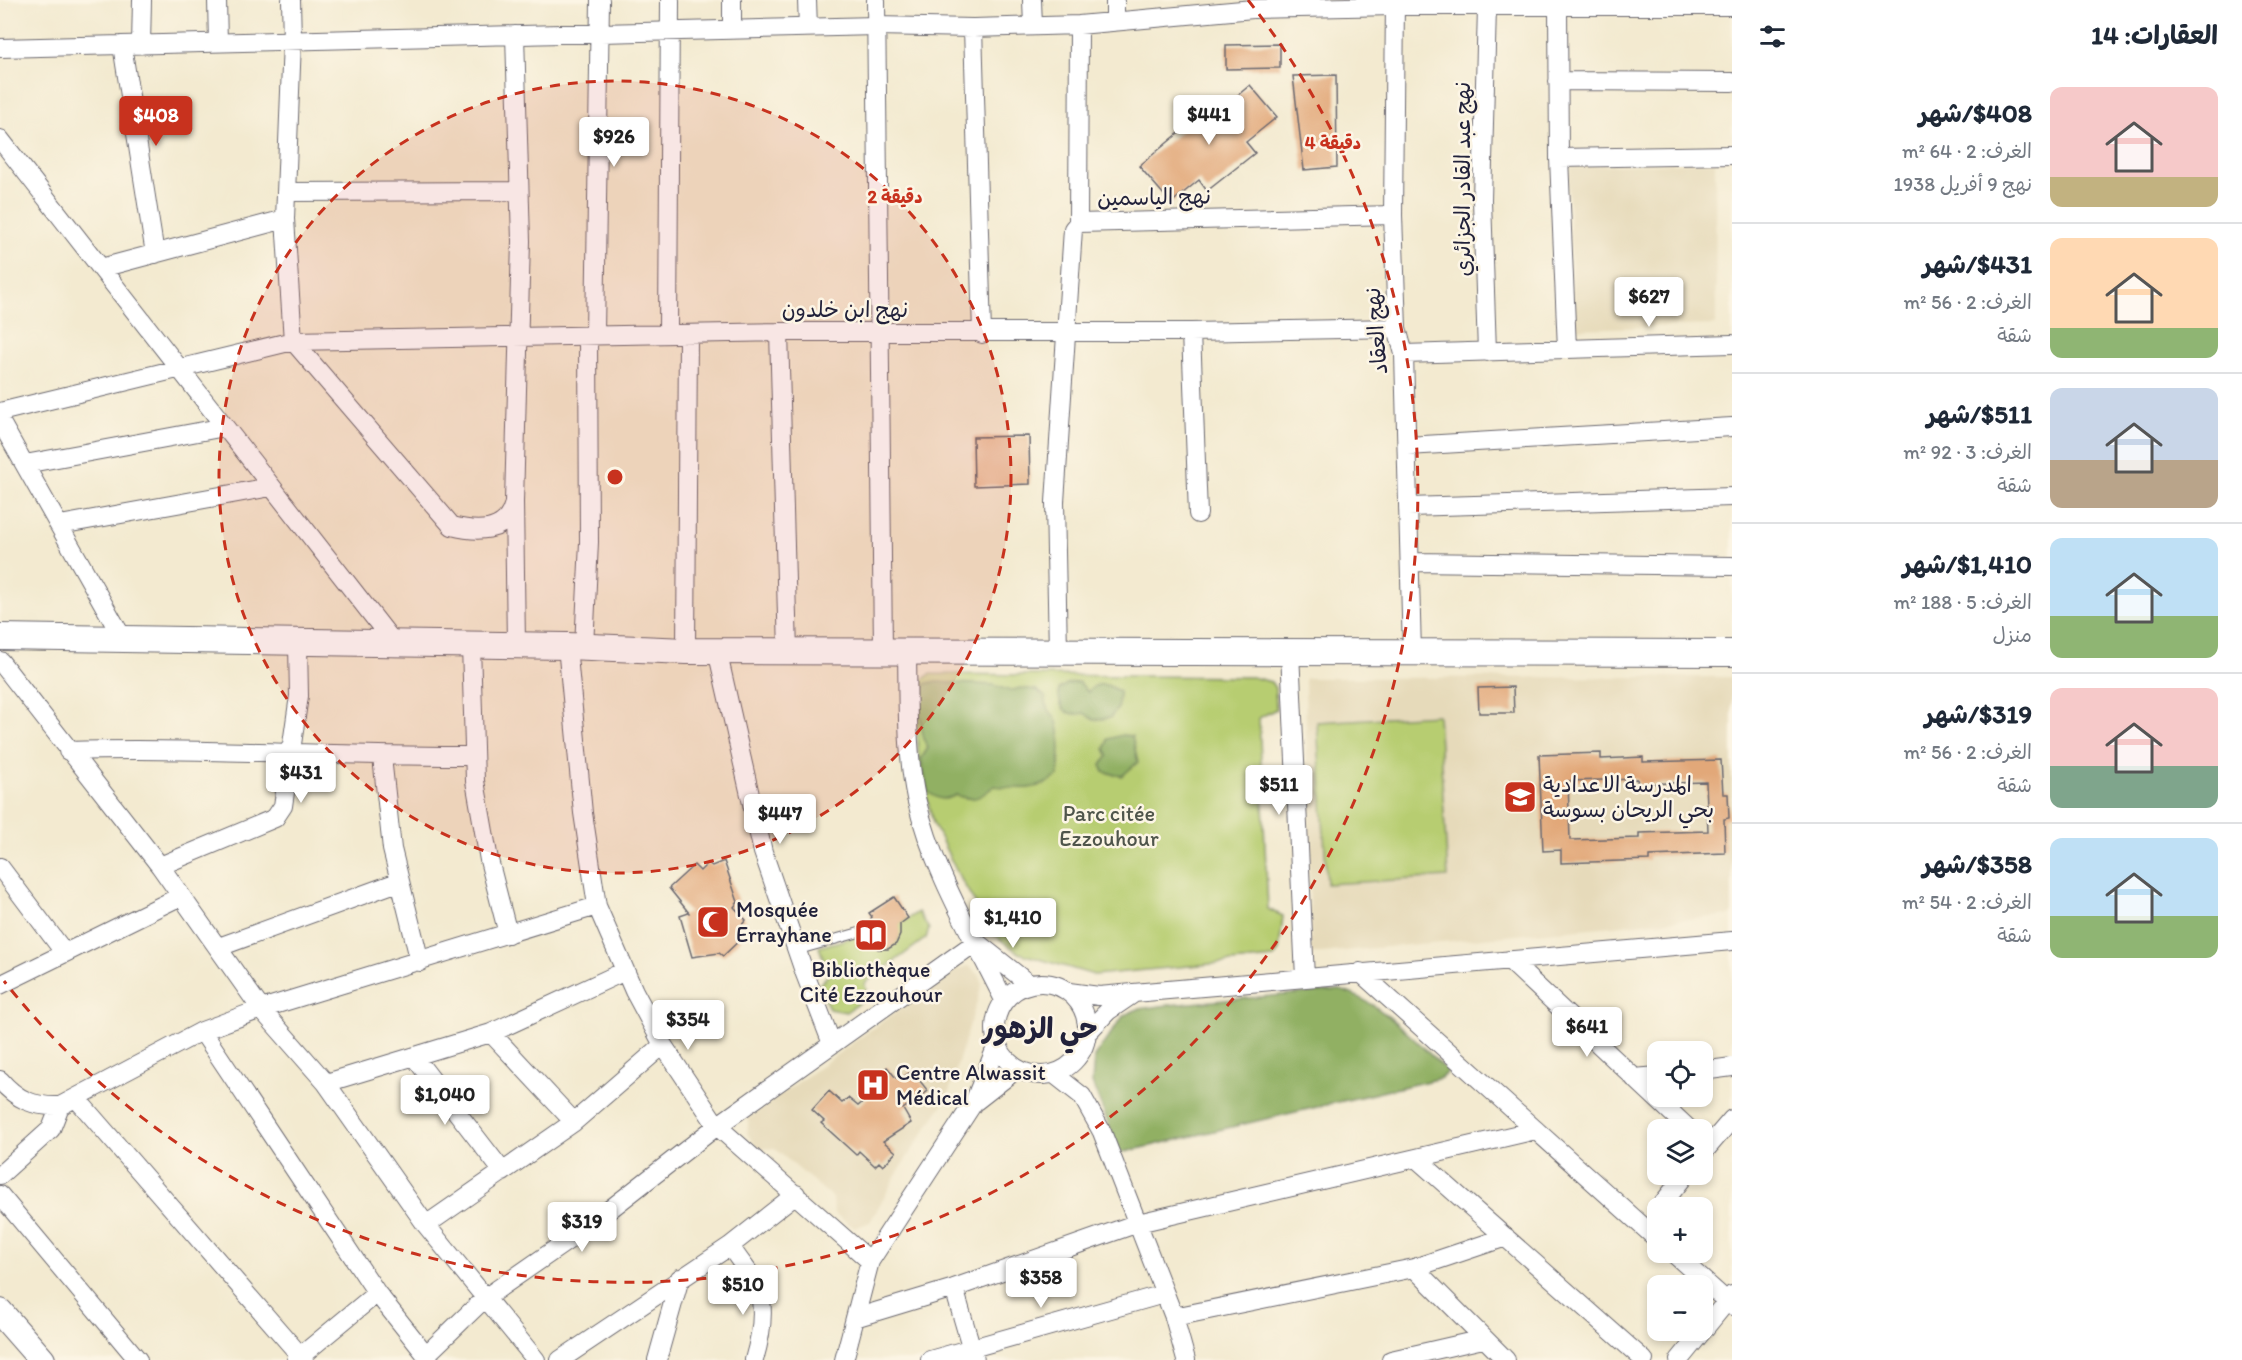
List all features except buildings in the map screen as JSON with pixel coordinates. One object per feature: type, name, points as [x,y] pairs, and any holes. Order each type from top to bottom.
[{"type":"street","points":[[141,45],[142,0]]},
{"type":"street","points":[[217,0],[218,42]]},
{"type":"street","points":[[291,0],[292,41],[285,219],[293,341],[452,526],[469,530],[503,525],[511,516],[514,502]]},
{"type":"street","points":[[600,0],[589,542],[576,647],[583,813],[597,906],[663,1045],[717,1126],[870,1261]]},
{"type":"street","points":[[668,334],[670,0]]},
{"type":"street","points":[[732,0],[732,29]]},
{"type":"street","points":[[807,0],[808,27]]},
{"type":"street","points":[[876,0],[880,332],[895,651],[916,798],[932,848],[1004,1000]]},
{"type":"street","points":[[1032,0],[1032,26]]},
{"type":"street","points":[[1115,0],[1115,22]]},
{"type":"street","name":"نهج العقاد","points":[[1395,3],[1393,214],[1397,328],[1404,354],[1412,652]]},
{"type":"street","points":[[0,48],[808,27],[973,28],[1079,25],[1115,22],[1176,9],[1253,5],[1727,4]]},
{"type":"street","name":"نهج عبد القادر الجزائري","points":[[1476,5],[1487,352]]},
{"type":"street","points":[[1558,6],[1559,158],[1566,349]]},
{"type":"street","name":"نهج الياسمين","points":[[1079,25],[1078,223],[1393,214]]},
{"type":"street","points":[[973,28],[982,334]]},
{"type":"street","points":[[515,35],[520,303],[517,338],[518,422],[514,502],[516,645]]},
{"type":"street","points":[[122,45],[155,254]]},
{"type":"street","points":[[1558,81],[1732,82]]},
{"type":"street","points":[[0,139],[394,643]]},
{"type":"street","points":[[1559,158],[1732,155]]},
{"type":"street","points":[[287,192],[519,191]]},
{"type":"street","points":[[101,268],[285,219]]},
{"type":"street","points":[[1058,652],[1055,502],[1073,229],[1078,223]]},
{"type":"street","name":"نهج ابن خلدون","points":[[0,412],[293,341],[779,332],[982,334],[1397,328]]},
{"type":"street","points":[[779,332],[788,651]]},
{"type":"street","points":[[1191,332],[1198,514]]},
{"type":"street","points":[[686,651],[688,334]]},
{"type":"street","points":[[1404,354],[1732,344]]},
{"type":"street","points":[[0,421],[123,639]]},
{"type":"street","points":[[25,465],[225,427]]},
{"type":"street","points":[[1407,446],[1732,427]]},
{"type":"street","points":[[60,525],[271,487]]},
{"type":"street","points":[[1408,507],[1732,497]]},
{"type":"street","points":[[1410,562],[1732,566]]},
{"type":"street","points":[[0,637],[298,644],[516,645],[686,651],[1732,653]]},
{"type":"street","points":[[160,866],[275,818],[282,806],[299,696],[298,644]]},
{"type":"street","points":[[471,645],[475,781],[489,860],[508,934]]},
{"type":"street","points":[[717,650],[763,852],[832,1044]]},
{"type":"street","points":[[1290,652],[1305,978]]},
{"type":"street","points":[[0,661],[160,866],[261,1009],[326,1083],[426,1225],[536,1360]]},
{"type":"street","points":[[68,751],[188,749],[382,757],[474,756]]},
{"type":"street","points":[[382,757],[398,882],[420,962]]},
{"type":"street","points":[[0,867],[64,952]]},
{"type":"street","points":[[219,947],[398,882]]},
{"type":"street","points":[[0,985],[181,896]]},
{"type":"street","points":[[0,1080],[25,1100],[40,1107],[68,1102],[202,1031],[261,1009],[597,906]]},
{"type":"street","points":[[1079,1056],[1068,1067],[1054,1074],[1035,1076],[1017,1069],[1005,1059],[997,1046],[994,1030],[996,1014],[1004,1000],[1015,990],[1029,984],[1050,984],[1069,992],[1099,996],[1732,941]]},
{"type":"street","points":[[976,942],[1029,984]]},
{"type":"street","points":[[202,1031],[376,1293],[428,1358],[485,1298],[586,1228],[717,1126],[976,942]]},
{"type":"street","points":[[1509,960],[1678,1119]]},
{"type":"street","points":[[326,1083],[491,1034],[626,971]]},
{"type":"street","points":[[1360,972],[1647,1230]]},
{"type":"street","points":[[1069,992],[1080,1003],[1086,1018],[1087,1033],[1079,1056],[1082,1096]]},
{"type":"street","points":[[1087,1033],[1108,1011],[1134,992]]},
{"type":"street","points":[[491,1034],[574,1122]]},
{"type":"street","points":[[426,1225],[574,1122],[663,1045]]},
{"type":"street","points":[[844,1360],[870,1261],[974,1102],[997,1046]]},
{"type":"street","points":[[416,1058],[503,1172]]},
{"type":"street","points":[[1713,1070],[1732,1067]]},
{"type":"street","points":[[974,1102],[1017,1069]]},
{"type":"street","points":[[1054,1074],[1082,1096],[1102,1132],[1174,1317],[1182,1359]]},
{"type":"street","points":[[1635,1078],[1647,1077]]},
{"type":"street","points":[[0,1175],[51,1129],[68,1102]]},
{"type":"street","points":[[68,1102],[301,1359],[376,1293]]},
{"type":"street","points":[[1713,1138],[1732,1119]]},
{"type":"street","points":[[855,1318],[954,1288],[1138,1223],[1536,1130]]},
{"type":"street","points":[[1418,1159],[1644,1360]]},
{"type":"street","points":[[1668,1197],[1677,1185]]},
{"type":"street","points":[[561,1360],[730,1246],[796,1194]]},
{"type":"street","points":[[0,1195],[138,1360]]},
{"type":"street","points":[[1643,1227],[1647,1222]]},
{"type":"street","points":[[1174,1317],[1414,1268],[1506,1237]]},
{"type":"street","points":[[730,1246],[752,1276],[760,1299],[761,1323],[754,1360]]},
{"type":"street","points":[[1679,1360],[1730,1300],[1685,1263]]},
{"type":"street","points":[[1414,1268],[1506,1360]]},
{"type":"street","points":[[657,1360],[680,1278]]},
{"type":"street","points":[[954,1288],[973,1353]]},
{"type":"street","points":[[930,1360],[973,1353],[1164,1294]]},
{"type":"street","points":[[0,1312],[42,1360]]},
{"type":"street","points":[[1391,1360],[1483,1339]]},
{"type":"lane","points":[[797,950],[861,932]]},
{"type":"shaded area","points":[[1715,162],[1716,325],[1574,329],[1568,178],[1571,167]]},
{"type":"shaded area","name":"المدرسة الاعدادية بحي الريحان بسوسة","points":[[1732,677],[1732,915],[1311,954],[1305,678]]},
{"type":"shaded area","name":"Centre Alwassit Médical","points":[[969,966],[980,976],[982,985],[947,1098],[902,1165],[870,1222],[855,1228],[834,1213],[833,1198],[774,1148],[759,1149],[747,1134],[749,1118],[954,970]]},
{"type":"green space","name":"Parc citée Ezzouhour","points":[[930,674],[1252,677],[1271,682],[1275,688],[1276,709],[1259,718],[1268,909],[1283,916],[1279,950],[1274,958],[1094,975],[1019,953],[993,934],[958,874],[933,823],[919,764],[915,690],[918,683]]},
{"type":"green space","points":[[933,682],[994,685],[1010,691],[1020,688],[1037,690],[1045,697],[1048,709],[1057,722],[1060,749],[1058,776],[1035,787],[994,786],[980,796],[972,798],[956,795],[942,799],[928,792],[921,759],[928,748],[923,734],[920,707],[925,684]]},
{"type":"green space","points":[[1079,682],[1088,692],[1095,686],[1103,684],[1119,692],[1118,708],[1110,718],[1094,720],[1084,713],[1067,712],[1061,706],[1059,689],[1067,684]]},
{"type":"green space","points":[[1438,715],[1448,877],[1327,884],[1317,722]]},
{"type":"green space","points":[[1122,735],[1132,736],[1138,762],[1122,776],[1104,772],[1101,765],[1108,756],[1105,749],[1108,739]]},
{"type":"green space","points":[[918,912],[929,929],[926,938],[865,983],[867,997],[846,1012],[829,1009],[819,985],[829,974],[819,947],[854,937],[878,949],[888,949],[899,939],[898,925]]},
{"type":"green space","points":[[1340,990],[1356,996],[1384,1013],[1448,1071],[1441,1078],[1120,1153],[1092,1083],[1094,1057],[1124,1015],[1138,1009],[1168,1005]]},
{"type":"place","name":"المدرسة الاعدادية بحي الريحان بسوسة","points":[[1520,797]]},
{"type":"place","name":"Mosquée Errayhane","points":[[713,922]]},
{"type":"place","name":"Bibliothèque Cité Ezzouhour","points":[[871,935]]},
{"type":"place","name":"Centre Alwassit Médical","points":[[873,1085]]},
{"type":"district","name":"حي الزهور","points":[[1040,1028]]}]
